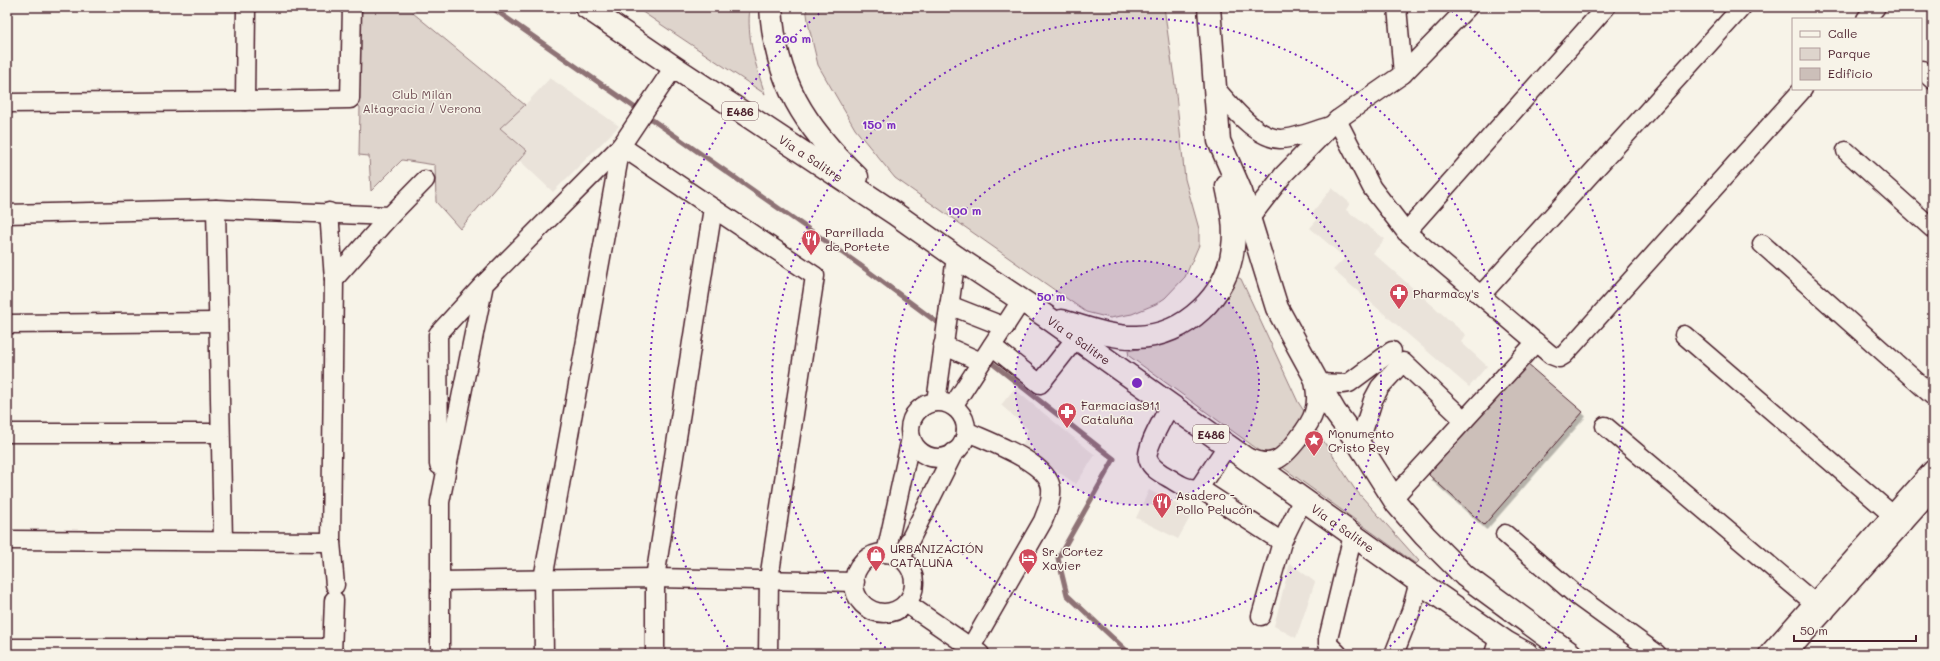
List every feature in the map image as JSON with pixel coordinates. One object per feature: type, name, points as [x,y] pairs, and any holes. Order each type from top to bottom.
[{"type":"main road","name":"Vía a Salitre","points":[[586,7],[894,213],[1076,338],[1419,582],[1496,646],[1527,654]]},
{"type":"main road","points":[[771,7],[772,28],[779,62],[789,89],[798,106],[833,152],[894,213]]},
{"type":"main road","points":[[1044,316],[1090,330],[1136,337],[1151,336],[1177,328],[1198,313],[1223,280],[1229,266],[1233,246],[1234,223],[1219,141],[1209,7]]},
{"type":"main road","points":[[1219,141],[1250,218],[1277,308],[1335,412],[1359,444],[1392,498],[1425,536],[1465,576],[1572,654]]},
{"type":"street","points":[[245,101],[246,7]]},
{"type":"street","points":[[7,103],[350,99],[352,7]]},
{"type":"street","points":[[1397,7],[1403,74]]},
{"type":"street","points":[[1250,218],[1284,174],[1334,123],[1403,74],[1468,7]]},
{"type":"street","points":[[1406,232],[1606,7]]},
{"type":"street","points":[[1482,296],[1742,7]]},
{"type":"street","points":[[1867,18],[1876,7]]},
{"type":"street","points":[[440,654],[438,334],[484,284],[621,146],[674,67]]},
{"type":"street","points":[[1214,87],[1257,130],[1271,137],[1285,139],[1334,123]]},
{"type":"street","points":[[1334,123],[1372,188],[1406,232],[1551,355],[1559,358],[1564,355],[1802,90]]},
{"type":"street","points":[[621,146],[814,276],[769,579],[768,654]]},
{"type":"street","points":[[544,654],[543,579],[621,146]]},
{"type":"street","points":[[1846,152],[1933,229]]},
{"type":"street","points":[[334,279],[390,216],[425,180]]},
{"type":"street","points":[[655,654],[654,578],[713,208]]},
{"type":"street","points":[[7,214],[216,209],[328,212],[390,216]]},
{"type":"street","points":[[216,209],[223,540]]},
{"type":"street","points":[[7,648],[332,651],[335,592],[331,542],[334,279],[328,212]]},
{"type":"street","points":[[1762,244],[1933,396]]},
{"type":"street","points":[[944,404],[943,345],[956,257]]},
{"type":"street","points":[[440,502],[484,284]]},
{"type":"street","points":[[944,404],[981,362],[1021,301]]},
{"type":"street","points":[[949,305],[1005,327]]},
{"type":"street","points":[[7,324],[218,322]]},
{"type":"street","points":[[1684,335],[1898,519]]},
{"type":"street","points":[[992,346],[1040,384],[1076,338]]},
{"type":"street","points":[[1392,498],[1536,342]]},
{"type":"street","points":[[943,345],[981,362]]},
{"type":"street","points":[[1170,405],[1148,449],[1148,458],[1157,471],[1170,479],[1191,489],[1199,488],[1235,451],[1266,462],[1276,460],[1286,453],[1314,413],[1316,401],[1315,377],[1342,384],[1349,383],[1392,351]]},
{"type":"street","points":[[1359,444],[1369,409],[1377,392],[1403,362],[1464,420]]},
{"type":"street","points":[[1360,375],[1377,392]]},
{"type":"street","points":[[944,404],[963,417],[966,431],[962,443],[954,452],[894,556],[911,438],[910,425],[915,414],[924,405],[944,404]]},
{"type":"street","points":[[1605,426],[1819,608]]},
{"type":"street","points":[[906,603],[976,650],[1043,521],[1050,503],[1051,487],[1044,474],[1031,462],[966,431]]},
{"type":"street","points":[[7,433],[220,433]]},
{"type":"street","points":[[911,438],[918,449],[929,456],[942,458],[954,452]]},
{"type":"street","points":[[1768,654],[1819,608],[1898,519],[1933,469]]},
{"type":"street","points":[[1199,488],[1282,542]]},
{"type":"street","points":[[1898,519],[1933,490]]},
{"type":"street","points":[[1261,616],[1282,542],[1303,499]]},
{"type":"street","points":[[1505,534],[1577,596],[1657,654]]},
{"type":"street","points":[[1338,654],[1328,644],[1328,639],[1353,535]]},
{"type":"street","points":[[7,540],[223,540],[331,542]]},
{"type":"street","points":[[877,554],[894,556],[910,567],[914,579],[913,592],[906,603],[898,610],[888,613],[873,610],[861,602],[856,592],[854,582],[856,572],[861,564],[868,558],[877,554]]},
{"type":"street","points":[[440,581],[654,578],[769,579],[854,582]]},
{"type":"street","points":[[1394,654],[1411,611],[1419,582]]},
{"type":"street","points":[[1787,654],[1819,608]]},
{"type":"shaded area","points":[[550,78],[619,126],[553,192],[519,160],[527,150],[500,128],[525,105]]},
{"type":"shaded area","points":[[1332,188],[1350,203],[1346,210],[1385,239],[1373,253],[1466,335],[1461,342],[1487,366],[1469,387],[1333,270],[1345,258],[1310,228],[1317,220],[1311,214]]},
{"type":"shaded area","points":[[1014,389],[1095,455],[1076,484],[1022,447],[1028,429],[1001,405]]},
{"type":"shaded area","points":[[1149,490],[1193,512],[1178,539],[1136,518]]},
{"type":"shaded area","points":[[1290,563],[1315,582],[1296,638],[1274,626]]},
{"type":"green space","name":"Club Milán Altagracia / Verona","points":[[359,7],[416,7],[413,13],[525,105],[500,128],[527,151],[460,229],[436,202],[435,165],[402,160],[371,191],[369,156],[359,155],[360,107],[354,103]]},
{"type":"green space","points":[[635,7],[750,7],[749,29],[755,62],[765,94]]},
{"type":"green space","points":[[806,7],[1164,7],[1175,85],[1185,179],[1199,229],[1199,245],[1185,277],[1165,298],[1156,304],[1132,314],[1110,318],[1086,312],[895,178],[855,129],[818,65]]},
{"type":"green space","points":[[1234,276],[1241,279],[1298,402],[1354,488],[1419,561],[1416,564],[1129,356],[1128,351],[1166,343],[1198,325]]},
{"type":"building","points":[[1527,364],[1583,412],[1484,525],[1429,475],[1433,463]]},
{"type":"waterway","points":[[491,7],[857,263],[942,326]]},
{"type":"waterway","points":[[988,360],[1114,459],[1058,558],[1067,595],[1130,654]]},
{"type":"place","name":"Parrillada de Portete","points":[[811,256]]},
{"type":"place","name":"Pharmacy's","points":[[1399,310]]},
{"type":"place","name":"Farmacias911 Cataluña","points":[[1067,429]]},
{"type":"place","name":"Monumento Cristo Rey","points":[[1314,457]]},
{"type":"place","name":"Asadero - Pollo Pelucón","points":[[1162,519]]},
{"type":"place","name":"URBANIZACIÓN CATALUÑA","points":[[876,572]]},
{"type":"place","name":"Sr. Cortez Xavier","points":[[1028,575]]}]
